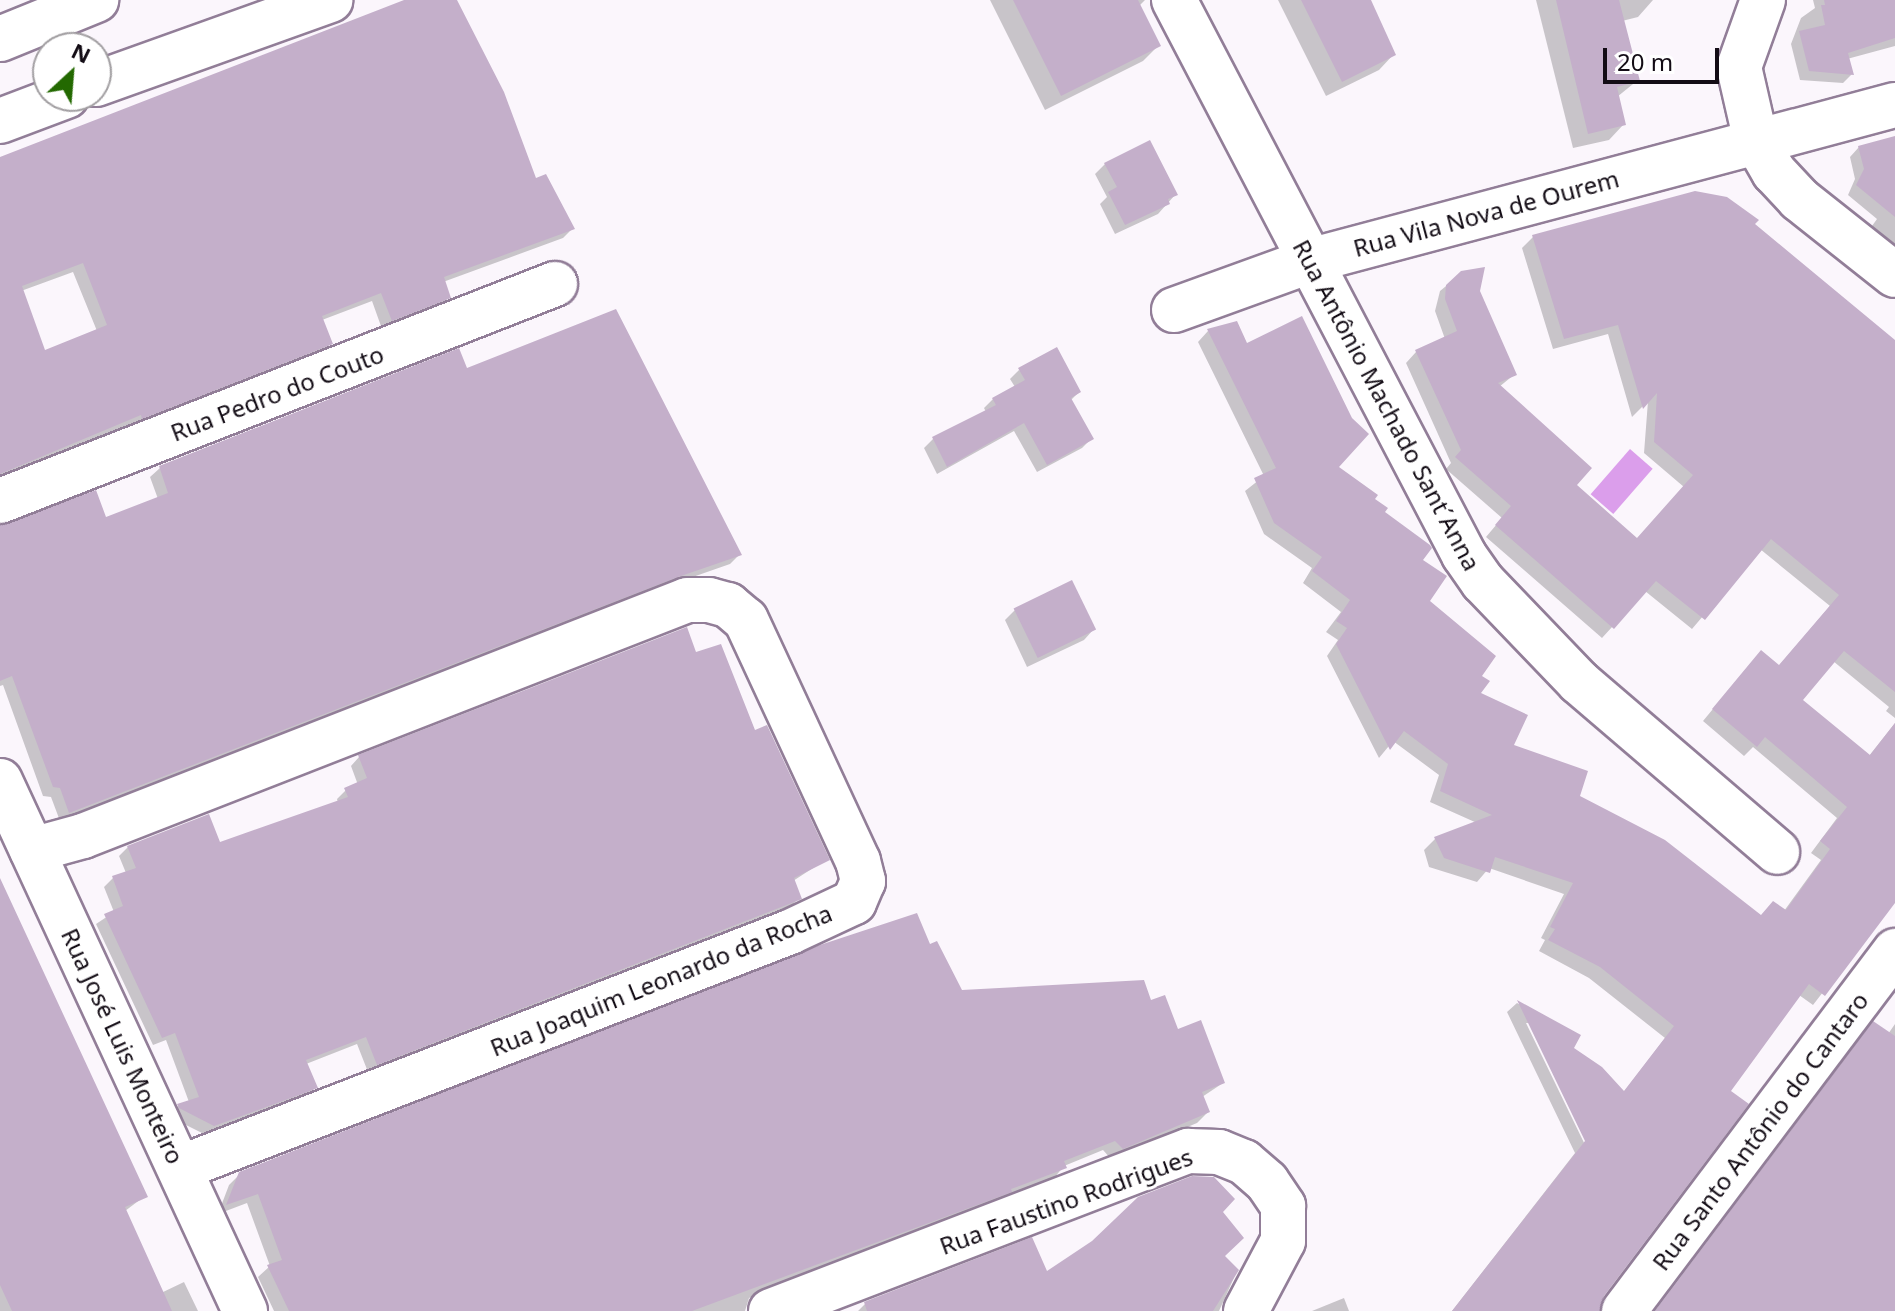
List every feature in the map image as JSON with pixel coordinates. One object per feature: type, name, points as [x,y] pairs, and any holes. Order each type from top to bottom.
[{"type":"street","points":[[0,39],[96,0]]},
{"type":"street","points":[[112,78],[330,0]]},
{"type":"street","name":"Rua Antônio Machado Sant´Anna","points":[[1174,0],[1464,555],[1483,582],[1579,682],[1777,852]]},
{"type":"street","points":[[1763,0],[1739,67],[1756,141],[1774,172],[1799,199],[1895,275]]},
{"type":"street","name":"Rua Vila Nova de Ourem","points":[[1174,310],[1309,261],[1895,105]]},
{"type":"street","points":[[0,121],[32,109]]},
{"type":"street","name":"Rua Pedro do Couto","points":[[0,501],[555,284]]},
{"type":"street","name":"Rua Joaquim Leonardo da Rocha","points":[[32,850],[83,836],[687,600],[709,600],[728,605],[746,620],[858,861],[863,888],[854,902],[790,932],[180,1168]]},
{"type":"street","name":"Rua José Luis Monteiro","points":[[0,781],[245,1311]]},
{"type":"street","name":"Rua Santo Antônio do Cantaro","points":[[1624,1311],[1895,951]]},
{"type":"street","name":"Rua Faustino Rodrigues","points":[[771,1311],[1188,1151],[1219,1152],[1244,1162],[1267,1182],[1283,1206],[1283,1241],[1246,1311]]},
{"type":"shaded area","points":[[1630,449],[1653,469],[1613,514],[1591,494]]},
{"type":"building","points":[[404,0],[457,0],[504,92],[536,178],[546,174],[575,229],[444,277],[451,298],[392,321],[381,293],[322,316],[333,344],[142,419],[141,415],[0,474],[0,157]],"holes":[[[83,263],[107,325],[45,350],[22,286]]]},
{"type":"building","points":[[1013,0],[1138,0],[1161,46],[1061,96]]},
{"type":"building","points":[[1301,0],[1371,0],[1396,55],[1342,82]]},
{"type":"building","points":[[1556,0],[1619,0],[1640,81],[1617,87],[1626,125],[1588,134]]},
{"type":"building","points":[[1824,0],[1895,0],[1895,38],[1848,53],[1854,75],[1809,71],[1799,31],[1825,25],[1821,5],[1825,5]]},
{"type":"building","points":[[1895,136],[1895,217],[1856,185],[1864,169],[1858,146]]},
{"type":"building","points":[[1150,140],[1178,195],[1168,199],[1170,204],[1125,225],[1108,192],[1117,187],[1104,163]]},
{"type":"building","points":[[1695,191],[1727,197],[1759,220],[1755,224],[1895,340],[1895,692],[1844,651],[1803,700],[1870,755],[1895,723],[1895,903],[1825,996],[1809,984],[1731,1091],[1749,1104],[1604,1296],[1600,1311],[1452,1311],[1585,1141],[1517,1000],[1581,1035],[1574,1048],[1602,1067],[1624,1091],[1674,1026],[1600,967],[1548,940],[1555,929],[1550,927],[1573,883],[1495,857],[1490,873],[1444,858],[1434,837],[1492,815],[1440,791],[1448,764],[1404,731],[1390,750],[1336,644],[1347,628],[1336,621],[1350,600],[1312,571],[1322,557],[1274,523],[1254,478],[1276,468],[1207,329],[1237,321],[1247,343],[1302,316],[1352,418],[1369,434],[1339,467],[1378,495],[1375,499],[1388,508],[1385,512],[1432,548],[1423,560],[1447,576],[1430,601],[1496,656],[1482,676],[1490,681],[1481,693],[1528,715],[1514,745],[1588,771],[1580,796],[1665,840],[1761,915],[1773,901],[1786,910],[1830,849],[1820,841],[1847,807],[1765,737],[1757,747],[1712,709],[1761,650],[1779,665],[1839,595],[1771,539],[1705,620],[1656,581],[1614,629],[1495,525],[1511,506],[1455,457],[1461,450],[1415,350],[1457,331],[1445,299],[1446,285],[1461,271],[1485,267],[1480,291],[1517,375],[1498,383],[1592,468],[1577,485],[1637,538],[1693,475],[1654,442],[1657,393],[1643,409],[1618,325],[1564,339],[1532,235]]},
{"type":"building","points":[[616,309],[742,555],[69,813],[60,788],[53,787],[12,676],[0,681],[0,525],[96,490],[106,517],[168,493],[159,466],[459,348],[467,368]]},
{"type":"building","points":[[1057,347],[1081,392],[1071,398],[1094,439],[1047,465],[1024,423],[947,467],[932,437],[996,405],[992,398],[1025,380],[1018,368]]},
{"type":"building","points":[[1072,580],[1096,629],[1038,658],[1014,608]]},
{"type":"building","points":[[687,627],[696,652],[721,644],[755,730],[767,725],[830,860],[794,878],[802,899],[377,1065],[366,1037],[306,1060],[318,1088],[214,1126],[179,1108],[177,1104],[199,1097],[175,1033],[162,1038],[104,914],[123,906],[112,876],[136,868],[127,846],[209,814],[220,842],[348,797],[344,788],[367,778],[358,755]]},
{"type":"building","points":[[0,878],[148,1197],[125,1207],[172,1311],[12,1311],[0,1285]]},
{"type":"building","points":[[917,913],[930,944],[937,941],[962,990],[1144,980],[1151,1000],[1165,995],[1178,1029],[1201,1020],[1225,1083],[1202,1092],[1210,1112],[1123,1149],[1115,1141],[1064,1161],[1067,1168],[1011,1189],[1012,1192],[692,1311],[289,1311],[267,1265],[282,1260],[258,1194],[226,1205],[239,1172],[820,945]]},
{"type":"building","points":[[1873,1021],[1895,1036],[1895,1311],[1655,1311]]},
{"type":"building","points":[[1192,1176],[1214,1177],[1235,1199],[1223,1212],[1244,1238],[1225,1256],[1239,1270],[1213,1311],[867,1311],[864,1302],[1032,1237],[1047,1271],[1092,1241],[1138,1197]]}]
